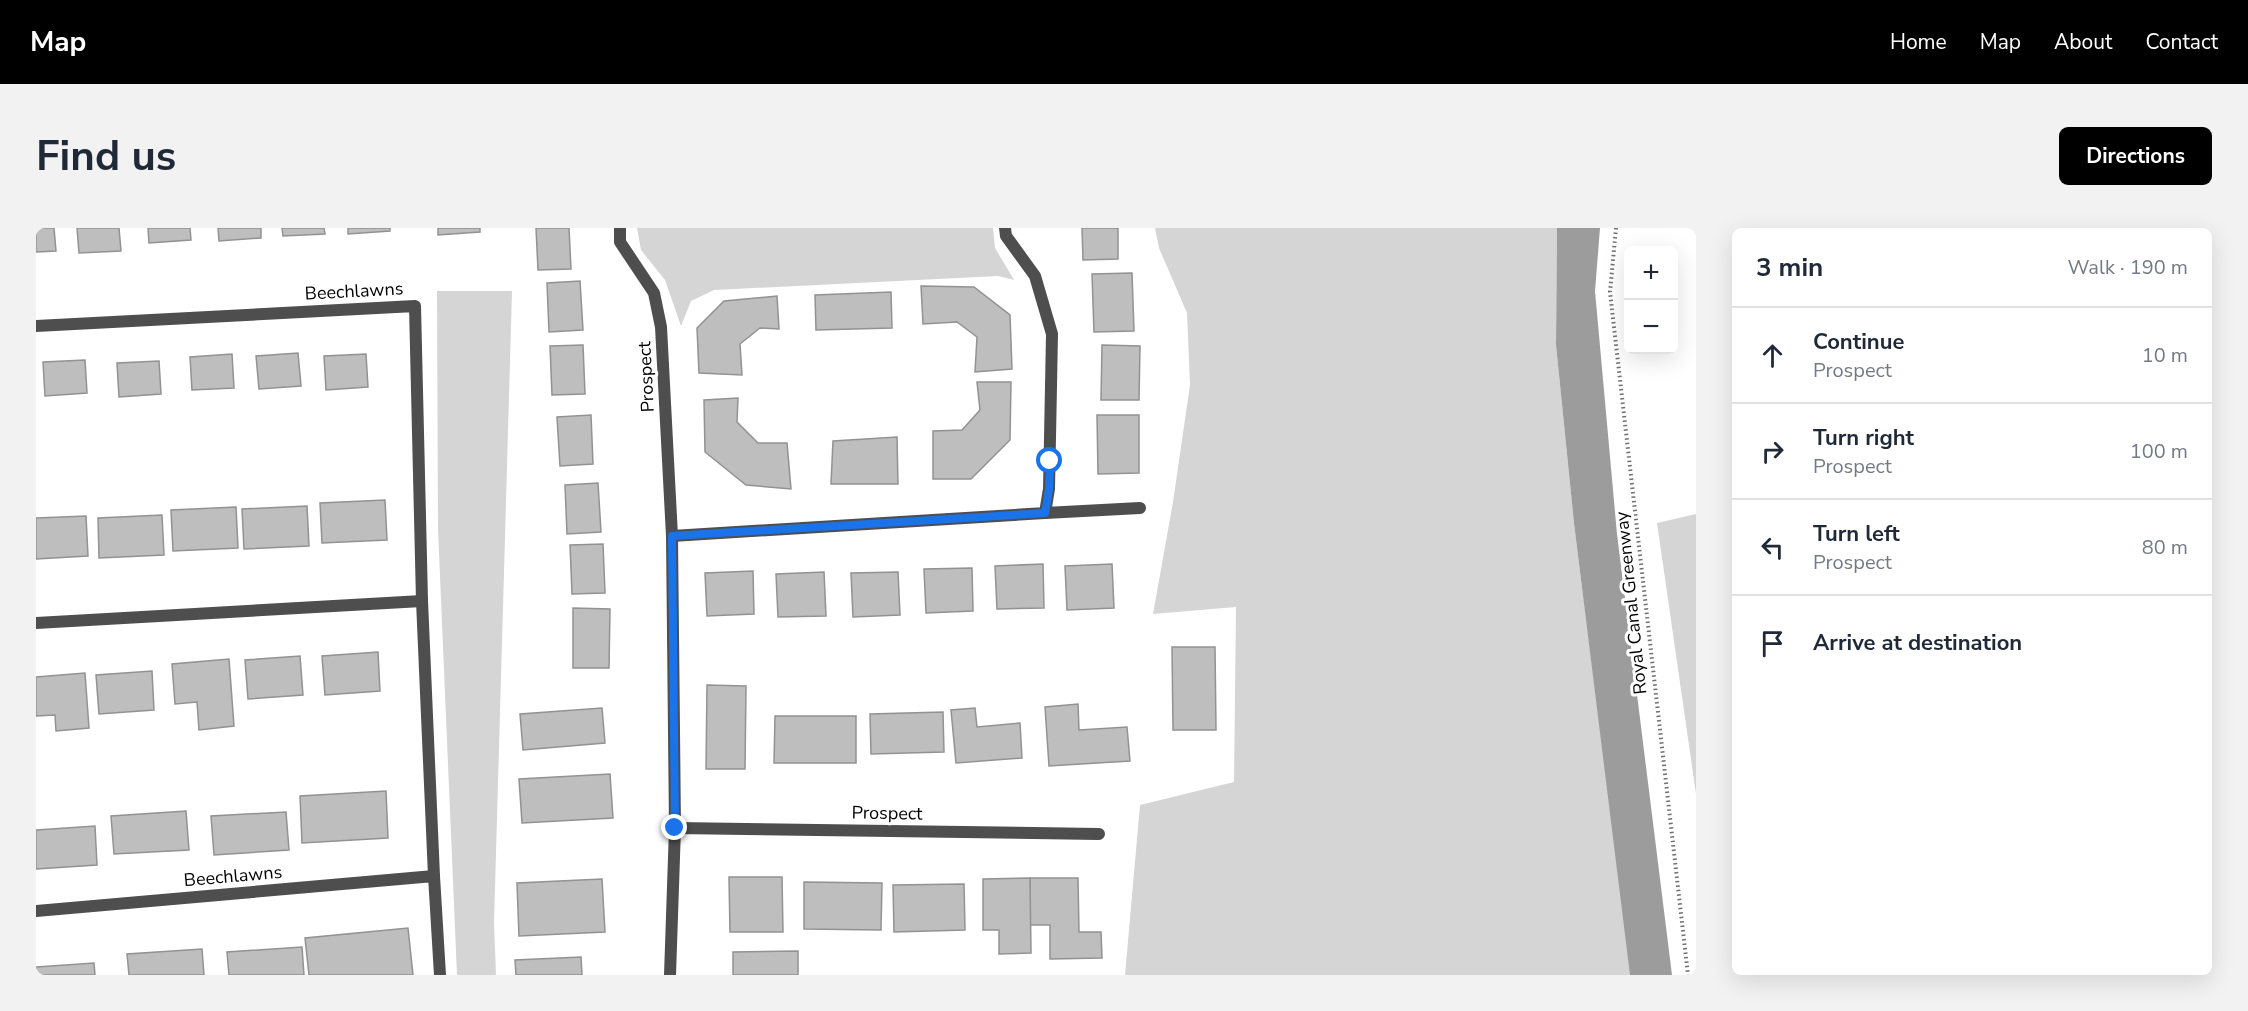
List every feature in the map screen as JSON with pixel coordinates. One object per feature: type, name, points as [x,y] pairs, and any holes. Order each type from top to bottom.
[{"type":"street","name":"Prospect","points":[[620,228],[620,242],[654,293],[662,327],[672,536],[675,828],[670,975]]},
{"type":"street","points":[[1005,228],[1006,236],[1035,276],[1052,334],[1049,489],[1045,513]]},
{"type":"street","name":"Beechlawns","points":[[36,326],[415,306],[422,601],[440,975]]},
{"type":"street","points":[[672,536],[1140,508]]},
{"type":"street","points":[[36,623],[422,601]]},
{"type":"street","name":"Prospect","points":[[675,828],[1099,834]]},
{"type":"street","name":"Beechlawns","points":[[36,911],[434,876]]},
{"type":"path","name":"Royal Canal Greenway","points":[[1616,228],[1610,292],[1688,975]]},
{"type":"shaded area","points":[[637,228],[993,228],[995,248],[1014,280],[998,276],[714,290],[691,301],[681,326],[665,280],[641,250]]},
{"type":"shaded area","points":[[1155,228],[1557,228],[1556,345],[1574,523],[1631,975],[1125,975],[1140,805],[1234,782],[1236,607],[1153,614],[1173,502],[1190,385],[1187,313],[1159,248]]},
{"type":"shaded area","points":[[1557,228],[1600,228],[1595,291],[1617,534],[1672,975],[1630,975],[1574,523],[1556,345]]},
{"type":"shaded area","points":[[437,291],[512,291],[494,923],[496,975],[457,975],[438,529]]},
{"type":"shaded area","points":[[1696,514],[1696,794],[1657,523]]},
{"type":"building","points":[[36,228],[54,228],[56,251],[36,252]]},
{"type":"building","points":[[77,228],[119,228],[121,251],[79,253]]},
{"type":"building","points":[[148,228],[190,228],[191,240],[149,243]]},
{"type":"building","points":[[218,228],[261,228],[261,238],[219,241]]},
{"type":"building","points":[[282,228],[324,228],[325,234],[283,236]]},
{"type":"building","points":[[348,228],[390,228],[390,231],[348,234]]},
{"type":"building","points":[[438,228],[480,228],[480,232],[438,235]]},
{"type":"building","points":[[536,228],[569,228],[571,269],[538,270]]},
{"type":"building","points":[[1082,228],[1118,228],[1118,259],[1083,260]]},
{"type":"building","points":[[1132,273],[1134,331],[1094,332],[1092,274]]},
{"type":"building","points":[[580,281],[583,330],[549,332],[547,283]]},
{"type":"building","points":[[921,286],[974,287],[1010,315],[1012,369],[975,372],[977,337],[957,322],[923,324]]},
{"type":"building","points":[[891,292],[892,328],[816,330],[815,295]]},
{"type":"building","points":[[777,296],[779,329],[760,328],[740,344],[742,375],[699,373],[697,328],[724,301]]},
{"type":"building","points":[[583,345],[585,394],[552,395],[550,346]]},
{"type":"building","points":[[1102,345],[1140,346],[1139,400],[1101,400]]},
{"type":"building","points":[[298,353],[301,386],[259,389],[256,356]]},
{"type":"building","points":[[232,354],[234,388],[192,390],[190,357]]},
{"type":"building","points":[[366,354],[368,387],[326,390],[324,356]]},
{"type":"building","points":[[85,360],[87,393],[45,396],[43,362]]},
{"type":"building","points":[[159,361],[161,394],[119,397],[117,363]]},
{"type":"building","points":[[977,382],[1011,382],[1010,440],[971,479],[933,479],[933,431],[962,430],[980,410]]},
{"type":"building","points":[[738,398],[737,422],[758,443],[787,443],[791,489],[746,485],[705,452],[704,400]]},
{"type":"building","points":[[591,415],[593,464],[560,466],[557,417]]},
{"type":"building","points":[[1097,415],[1139,415],[1139,473],[1098,474]]},
{"type":"building","points":[[897,437],[898,484],[831,484],[833,441]]},
{"type":"building","points":[[598,483],[601,532],[567,534],[565,485]]},
{"type":"building","points":[[385,500],[387,540],[322,543],[320,503]]},
{"type":"building","points":[[307,506],[309,546],[244,549],[242,509]]},
{"type":"building","points":[[236,507],[238,548],[173,551],[171,510]]},
{"type":"building","points":[[162,515],[164,555],[99,558],[98,518]]},
{"type":"building","points":[[86,516],[88,556],[36,559],[36,518]]},
{"type":"building","points":[[603,544],[605,593],[572,594],[570,545]]},
{"type":"building","points":[[1043,564],[1044,608],[997,609],[995,566]]},
{"type":"building","points":[[1112,564],[1114,608],[1067,610],[1065,566]]},
{"type":"building","points":[[972,568],[973,611],[926,613],[924,569]]},
{"type":"building","points":[[753,571],[754,614],[707,616],[705,573]]},
{"type":"building","points":[[824,572],[826,616],[778,617],[776,574]]},
{"type":"building","points":[[898,572],[900,615],[853,617],[851,573]]},
{"type":"building","points":[[573,608],[610,609],[609,668],[573,668]]},
{"type":"building","points":[[1172,647],[1215,647],[1216,730],[1173,730]]},
{"type":"building","points":[[378,652],[380,691],[325,695],[322,656]]},
{"type":"building","points":[[300,656],[303,695],[248,699],[245,660]]},
{"type":"building","points":[[229,659],[234,726],[199,730],[197,702],[175,704],[172,664]]},
{"type":"building","points":[[152,671],[154,710],[99,714],[96,675]]},
{"type":"building","points":[[85,673],[89,728],[56,731],[55,715],[36,716],[36,677]]},
{"type":"building","points":[[707,685],[746,686],[745,769],[706,769]]},
{"type":"building","points":[[1078,704],[1079,730],[1127,727],[1130,761],[1049,766],[1045,707]]},
{"type":"building","points":[[602,708],[605,743],[523,750],[520,714]]},
{"type":"building","points":[[975,708],[977,727],[1020,723],[1022,758],[956,763],[951,710]]},
{"type":"building","points":[[943,712],[944,752],[871,754],[870,714]]},
{"type":"building","points":[[775,716],[856,716],[856,763],[774,763]]},
{"type":"building","points":[[610,774],[613,818],[522,823],[519,779]]},
{"type":"building","points":[[386,791],[388,838],[302,843],[300,796]]},
{"type":"building","points":[[186,811],[189,850],[114,854],[111,816]]},
{"type":"building","points":[[286,812],[289,850],[214,855],[211,816]]},
{"type":"building","points":[[95,826],[97,865],[36,869],[36,830]]},
{"type":"building","points":[[729,877],[782,877],[783,932],[730,932]]},
{"type":"building","points":[[1030,878],[1078,878],[1079,932],[1101,932],[1102,958],[1050,959],[1050,925],[1030,925]]},
{"type":"building","points":[[1030,878],[1031,953],[999,954],[999,930],[983,930],[983,879]]},
{"type":"building","points":[[602,879],[605,932],[519,936],[517,883]]},
{"type":"building","points":[[804,882],[882,883],[881,930],[804,929]]},
{"type":"building","points":[[964,884],[965,930],[894,932],[893,885]]},
{"type":"building","points":[[408,928],[413,975],[309,975],[305,938]]},
{"type":"building","points":[[302,947],[304,975],[229,975],[227,952]]},
{"type":"building","points":[[202,949],[204,975],[129,975],[127,954]]},
{"type":"building","points":[[798,951],[798,975],[733,975],[733,952]]},
{"type":"building","points":[[581,957],[582,975],[516,975],[515,960]]},
{"type":"building","points":[[94,963],[95,975],[36,975],[36,967]]},
{"type":"route","points":[[675,828],[672,536],[1045,513],[1050,461]]}]
